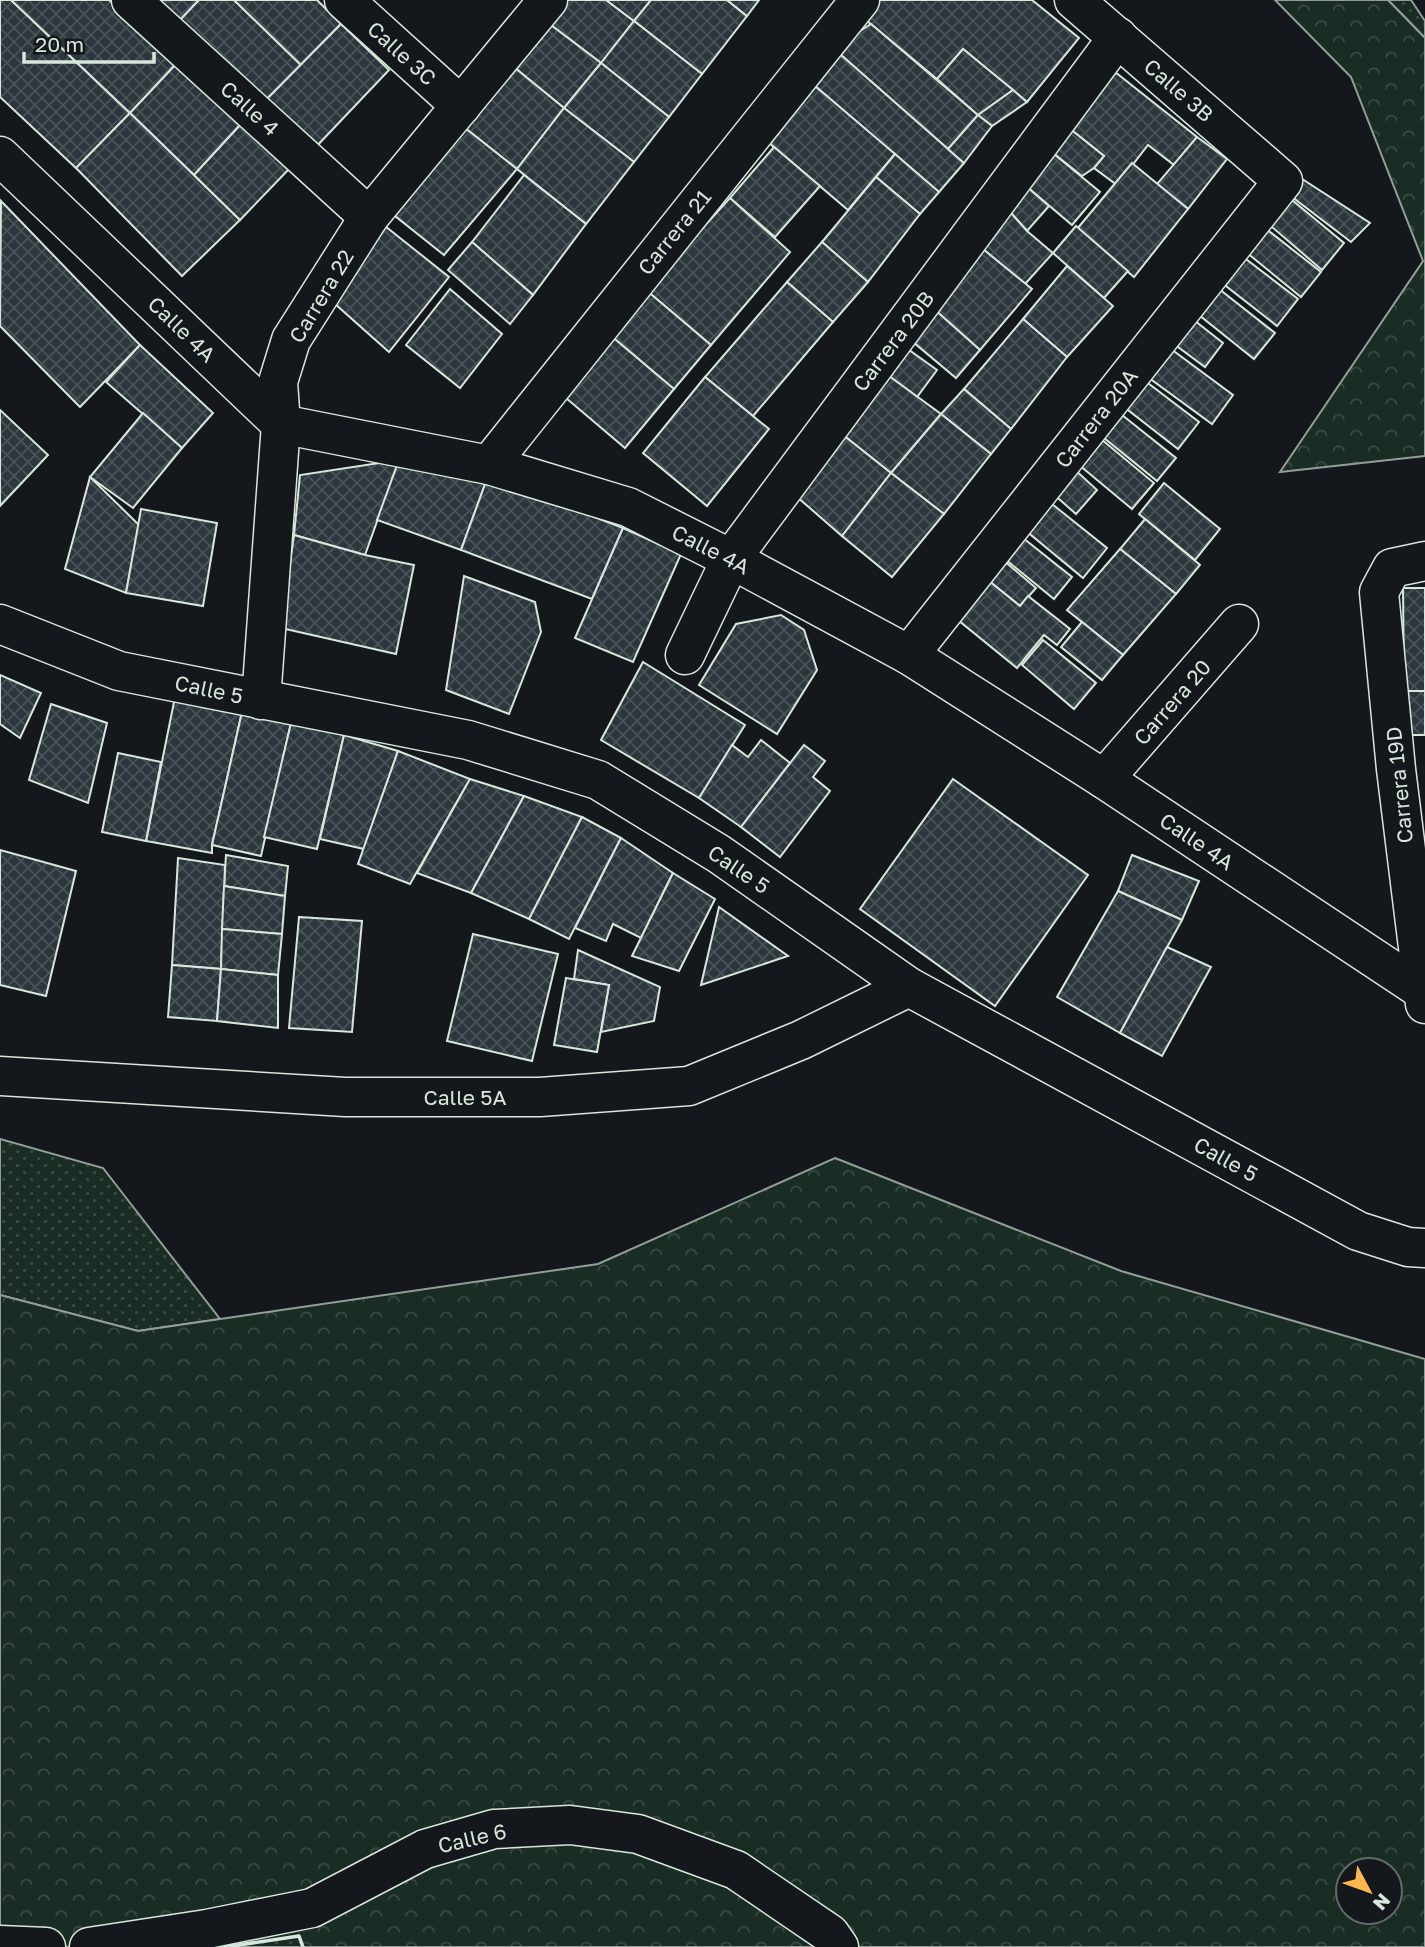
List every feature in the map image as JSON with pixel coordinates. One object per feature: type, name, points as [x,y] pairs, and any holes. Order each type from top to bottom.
[{"type":"street","name":"Calle 4","points":[[131,0],[369,217]]},
{"type":"street","name":"Calle 3C","points":[[344,0],[461,106]]},
{"type":"street","name":"Carrera 22","points":[[261,700],[282,424],[278,382],[291,340],[369,217],[548,0]]},
{"type":"street","name":"Carrera 21","points":[[489,465],[860,0]]},
{"type":"street","name":"Calle 3B","points":[[1074,0],[1283,181]]},
{"type":"street","name":"Carrera 20B","points":[[685,655],[731,559],[1118,37]]},
{"type":"street","name":"Calle 4A","points":[[0,156],[282,424],[489,465],[628,507],[909,655],[1104,779],[1424,996]]},
{"type":"street","name":"Carrera 20A","points":[[909,655],[1283,181]]},
{"type":"street","name":"Carrera 19D","points":[[1409,564],[1379,592],[1411,769],[1424,996]]},
{"type":"street","name":"Calle 5","points":[[0,624],[119,671],[468,740],[598,780],[719,854],[909,987],[1358,1231],[1408,1247],[1425,1248]]},
{"type":"street","name":"Carrera 20","points":[[1104,779],[1239,624]]},
{"type":"street","name":"Calle 5A","points":[[0,1076],[345,1097],[540,1097],[689,1086],[801,1040],[909,987]]},
{"type":"street","name":"Calle 6","points":[[89,1947],[208,1929],[312,1908],[425,1849],[494,1829],[570,1825],[638,1834],[736,1870],[830,1934],[839,1947]]},
{"type":"street","points":[[0,1945],[46,1947]]},
{"type":"green space","points":[[1275,0],[1388,0],[1425,38],[1425,456],[1280,472],[1423,261],[1351,77]]},
{"type":"green space","points":[[1388,0],[1411,0],[1425,21],[1425,38]]},
{"type":"green space","points":[[0,1139],[103,1168],[220,1319],[138,1331],[0,1295]]},
{"type":"green space","points":[[835,1158],[1121,1271],[1425,1359],[1425,1947],[303,1947],[299,1936],[225,1947],[0,1947],[0,1295],[138,1331],[598,1264]]},
{"type":"green space","points":[[299,1936],[303,1947],[225,1947]]},
{"type":"building","points":[[0,0],[11,0],[130,113],[76,168],[0,97]]},
{"type":"building","points":[[11,0],[109,0],[178,62],[130,113]]},
{"type":"building","points":[[159,0],[199,0],[180,20]]},
{"type":"building","points":[[199,0],[234,0],[301,65],[264,102],[180,20]]},
{"type":"building","points":[[234,0],[317,0],[341,24],[301,65]]},
{"type":"building","points":[[552,0],[606,0],[634,21],[601,63],[539,16]]},
{"type":"building","points":[[606,0],[651,0],[634,21]]},
{"type":"building","points":[[651,0],[727,0],[747,16],[702,74],[634,21]]},
{"type":"building","points":[[727,0],[759,0],[747,16]]},
{"type":"building","points":[[872,0],[1032,0],[1079,38],[1027,102],[963,49],[937,79],[860,15]]},
{"type":"building","points":[[539,16],[601,63],[564,108],[504,59]]},
{"type":"building","points":[[634,21],[702,74],[669,117],[601,63]]},
{"type":"building","points":[[341,24],[389,70],[313,150],[264,102]]},
{"type":"building","points":[[871,24],[978,115],[948,149],[833,48]]},
{"type":"building","points":[[833,48],[964,163],[939,192],[808,80]]},
{"type":"building","points":[[963,49],[1013,90],[978,115],[937,79]]},
{"type":"building","points":[[504,59],[564,108],[517,169],[455,120]]},
{"type":"building","points":[[178,62],[242,123],[194,175],[130,113]]},
{"type":"building","points":[[601,63],[669,117],[634,162],[564,108]]},
{"type":"building","points":[[1105,64],[1197,137],[1174,165],[1148,145],[1117,185],[1094,168],[1104,156],[1059,120]]},
{"type":"building","points":[[808,80],[895,154],[848,210],[761,136]]},
{"type":"building","points":[[1013,90],[1027,102],[992,126],[978,115]]},
{"type":"building","points":[[564,108],[634,162],[586,224],[517,169]]},
{"type":"building","points":[[130,113],[240,220],[182,276],[76,168]]},
{"type":"building","points":[[978,115],[992,126],[964,163],[948,149]]},
{"type":"building","points":[[455,120],[517,169],[444,255],[390,212]]},
{"type":"building","points":[[1059,120],[1104,156],[1094,168],[1082,176],[1043,145]]},
{"type":"building","points":[[242,123],[289,169],[240,220],[194,175]]},
{"type":"building","points":[[1197,137],[1227,159],[1188,209],[1157,184]]},
{"type":"building","points":[[1043,145],[1100,192],[1072,225],[1019,180]]},
{"type":"building","points":[[774,147],[820,186],[775,237],[730,198]]},
{"type":"building","points":[[895,154],[939,192],[920,214],[876,177]]},
{"type":"building","points":[[1132,163],[1188,209],[1134,277],[1077,229]]},
{"type":"building","points":[[524,175],[586,224],[533,295],[472,242]]},
{"type":"building","points":[[1296,175],[1370,223],[1351,242],[1283,190]]},
{"type":"building","points":[[876,177],[920,214],[868,282],[822,242]]},
{"type":"building","points":[[1019,180],[1049,206],[1027,231],[1003,204]]},
{"type":"building","points":[[1286,195],[1344,243],[1322,270],[1265,221]]},
{"type":"building","points":[[730,198],[790,252],[711,345],[646,290]]},
{"type":"building","points":[[1,201],[140,345],[80,407],[0,326]]},
{"type":"building","points":[[1003,204],[1027,231],[1053,253],[1025,284],[978,245]]},
{"type":"building","points":[[1260,224],[1321,272],[1301,297],[1241,248]]},
{"type":"building","points":[[385,226],[449,277],[389,352],[334,303]]},
{"type":"building","points":[[1076,226],[1128,271],[1104,298],[1053,253]]},
{"type":"building","points":[[472,242],[533,295],[510,324],[448,270]]},
{"type":"building","points":[[822,242],[868,282],[833,322],[787,282]]},
{"type":"building","points":[[978,245],[1032,289],[980,350],[925,301]]},
{"type":"building","points":[[1238,253],[1298,299],[1277,326],[1217,279]]},
{"type":"building","points":[[1067,266],[1113,306],[1067,357],[1023,319]]},
{"type":"building","points":[[787,282],[833,322],[753,416],[705,377]]},
{"type":"building","points":[[1214,285],[1275,333],[1254,359],[1194,311]]},
{"type":"building","points":[[450,289],[502,334],[460,388],[406,345]]},
{"type":"building","points":[[646,290],[711,345],[674,389],[610,335]]},
{"type":"building","points":[[925,301],[980,350],[956,378],[900,331]]},
{"type":"building","points":[[1190,317],[1223,343],[1205,367],[1170,341]]},
{"type":"building","points":[[1023,319],[1067,357],[1011,429],[964,389]]},
{"type":"building","points":[[610,335],[674,389],[625,448],[560,393]]},
{"type":"building","points":[[898,342],[937,370],[917,397],[878,368]]},
{"type":"building","points":[[140,345],[213,413],[182,448],[106,382]]},
{"type":"building","points":[[1167,346],[1233,395],[1212,424],[1145,375]]},
{"type":"building","points":[[878,368],[941,414],[891,473],[838,431]]},
{"type":"building","points":[[705,377],[769,429],[707,506],[643,453]]},
{"type":"building","points":[[1140,377],[1199,422],[1178,449],[1119,403]]},
{"type":"building","points":[[964,389],[1011,429],[991,454],[941,414]]},
{"type":"building","points":[[0,410],[48,455],[0,506]]},
{"type":"building","points":[[1117,411],[1176,458],[1157,481],[1098,433]]},
{"type":"building","points":[[143,413],[182,448],[133,508],[90,477]]},
{"type":"building","points":[[941,414],[991,454],[944,514],[891,473]]},
{"type":"building","points":[[838,431],[891,473],[842,536],[796,496]]},
{"type":"building","points":[[1095,434],[1154,483],[1132,509],[1073,460]]},
{"type":"building","points":[[399,460],[365,555],[294,535],[300,475]]},
{"type":"building","points":[[399,460],[488,476],[461,550],[377,520]]},
{"type":"building","points":[[1073,468],[1097,490],[1076,514],[1051,492]]},
{"type":"building","points":[[891,473],[944,514],[892,577],[842,536]]},
{"type":"building","points":[[488,476],[623,528],[592,599],[461,550]]},
{"type":"building","points":[[90,477],[139,525],[126,593],[65,569]]},
{"type":"building","points":[[1164,483],[1220,529],[1195,560],[1139,514]]},
{"type":"building","points":[[1042,496],[1107,548],[1083,578],[1019,525]]},
{"type":"building","points":[[141,509],[217,523],[203,606],[126,593]]},
{"type":"building","points":[[1145,519],[1200,565],[1176,594],[1120,549]]},
{"type":"building","points":[[623,528],[681,554],[633,662],[575,638]]},
{"type":"building","points":[[1018,534],[1072,577],[1054,599],[1000,555]]},
{"type":"building","points":[[294,535],[365,555],[414,565],[396,654],[281,628]]},
{"type":"building","points":[[1120,549],[1176,594],[1123,655],[1067,610]]},
{"type":"building","points":[[1003,560],[1036,588],[1020,606],[989,581]]},
{"type":"building","points":[[464,576],[535,602],[541,632],[509,714],[446,690]]},
{"type":"building","points":[[989,581],[1020,606],[1028,596],[1070,629],[1057,645],[1044,635],[1017,668],[958,620]]},
{"type":"building","points":[[1403,588],[1425,588],[1425,691],[1404,691]]},
{"type":"building","points":[[781,615],[804,630],[817,670],[777,734],[699,685],[736,624]]},
{"type":"building","points":[[1082,622],[1123,655],[1102,680],[1061,647]]},
{"type":"building","points":[[1043,640],[1096,683],[1074,709],[1022,665]]},
{"type":"building","points":[[643,662],[745,725],[699,798],[601,740]]},
{"type":"building","points":[[0,675],[41,693],[20,738],[0,724]]},
{"type":"building","points":[[1404,691],[1425,691],[1425,735],[1404,735]]},
{"type":"building","points":[[175,697],[242,712],[212,853],[146,841]]},
{"type":"building","points":[[51,704],[107,723],[88,803],[29,780]]},
{"type":"building","points":[[242,712],[291,723],[261,856],[212,845]]},
{"type":"building","points":[[291,723],[344,735],[317,849],[264,837]]},
{"type":"building","points":[[344,735],[398,751],[364,849],[320,839]]},
{"type":"building","points":[[761,740],[790,763],[741,827],[699,798],[732,745],[748,757]]},
{"type":"building","points":[[804,745],[825,761],[813,777],[830,791],[780,857],[741,827]]},
{"type":"building","points":[[398,751],[470,779],[410,884],[358,864]]},
{"type":"building","points":[[118,753],[161,762],[146,841],[102,832]]},
{"type":"building","points":[[470,779],[524,796],[471,893],[417,873]]},
{"type":"building","points":[[953,779],[1088,875],[995,1006],[860,909]]},
{"type":"building","points":[[524,796],[582,817],[529,919],[471,893]]},
{"type":"building","points":[[582,817],[621,838],[569,939],[529,919]]},
{"type":"building","points":[[621,838],[673,873],[641,938],[613,924],[606,941],[575,928]]},
{"type":"building","points":[[0,850],[76,871],[46,996],[0,985]]},
{"type":"building","points":[[226,855],[288,866],[285,896],[224,886]]},
{"type":"building","points":[[1132,855],[1199,881],[1182,920],[1118,891]]},
{"type":"building","points":[[178,858],[225,865],[221,969],[172,965]]},
{"type":"building","points":[[673,873],[715,899],[679,971],[632,956]]},
{"type":"building","points":[[224,886],[285,896],[282,934],[222,929]]},
{"type":"building","points":[[1118,891],[1182,920],[1120,1033],[1057,997]]},
{"type":"building","points":[[719,907],[788,956],[701,985]]},
{"type":"building","points":[[299,917],[362,921],[352,1032],[289,1028]]},
{"type":"building","points":[[222,929],[282,934],[278,975],[221,969]]},
{"type":"building","points":[[473,934],[558,954],[532,1061],[447,1041]]},
{"type":"building","points":[[1167,947],[1211,967],[1162,1056],[1120,1033]]},
{"type":"building","points":[[578,950],[660,987],[654,1021],[601,1032],[609,985],[574,979]]},
{"type":"building","points":[[172,965],[221,969],[217,1021],[168,1017]]},
{"type":"building","points":[[221,969],[278,975],[278,1028],[217,1021]]},
{"type":"building","points":[[566,978],[609,985],[597,1052],[554,1045]]},
{"type":"wall","points":[[225,1947],[299,1936],[303,1947]]}]
